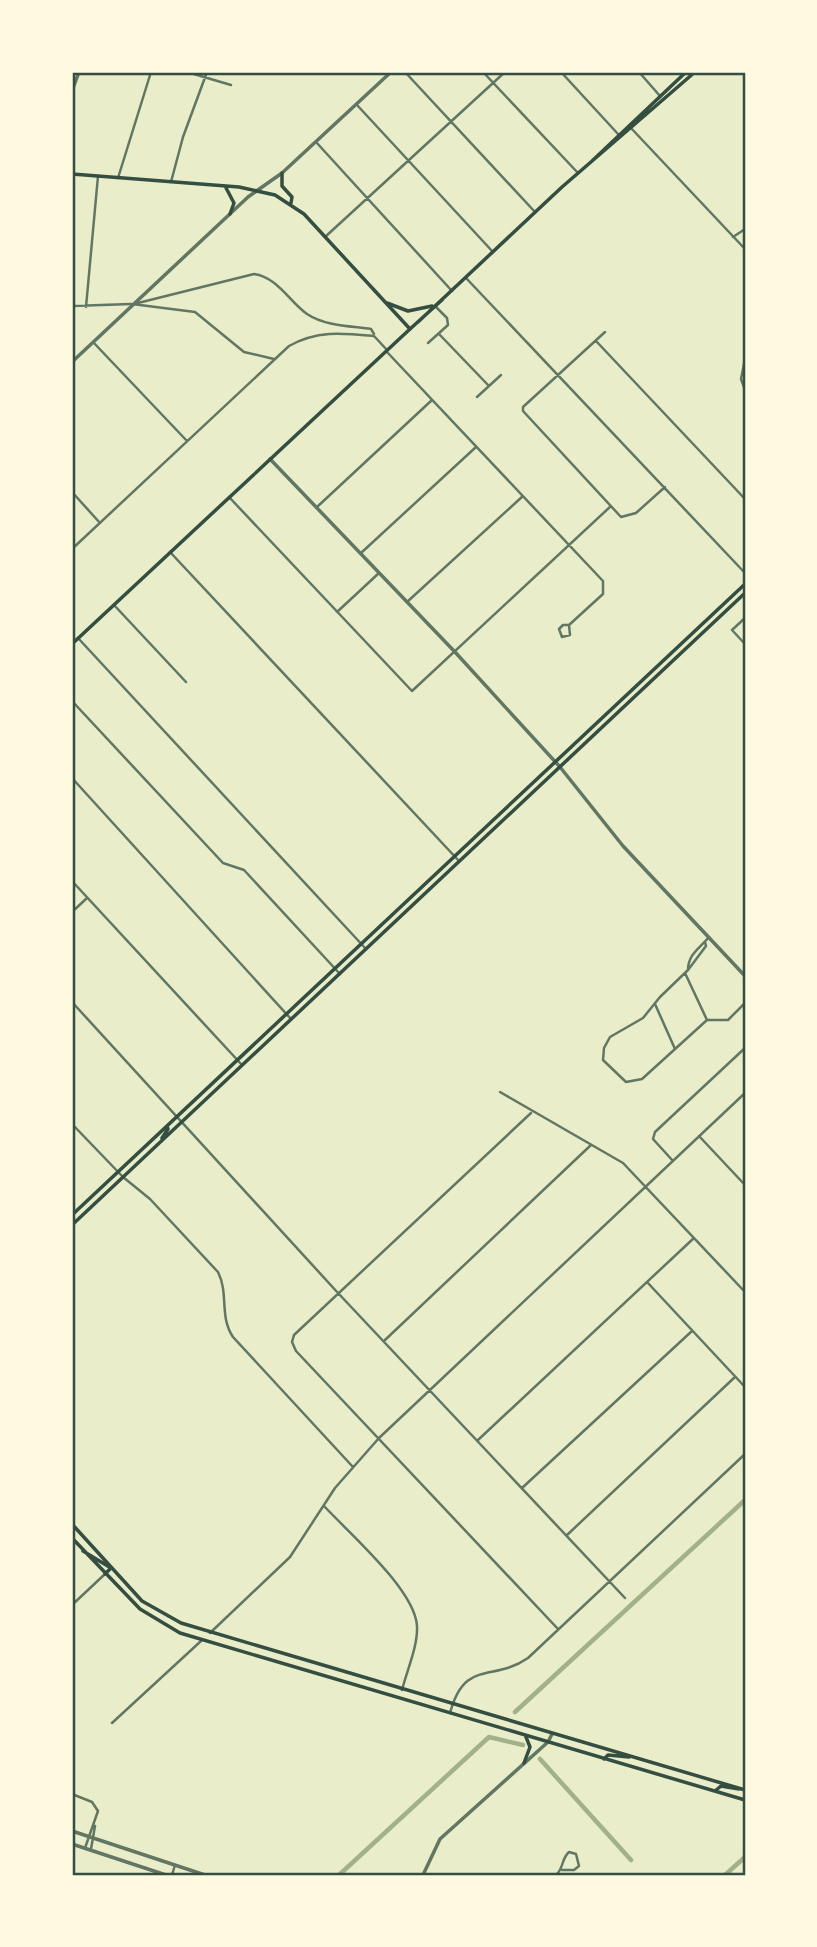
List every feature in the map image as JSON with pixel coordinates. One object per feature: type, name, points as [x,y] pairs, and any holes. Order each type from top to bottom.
[{"type":"main road","points":[[72,644],[535,212],[608,149],[686,72]]},
{"type":"main road","points":[[592,161],[618,134],[695,72]]},
{"type":"main road","points":[[608,149],[618,134]]},
{"type":"main road","points":[[282,173],[282,186],[292,197],[291,203]]},
{"type":"main road","points":[[72,174],[258,190],[291,203],[410,329]]},
{"type":"main road","points":[[225,186],[233,198],[230,214]]},
{"type":"main road","points":[[387,303],[408,311],[434,307]]},
{"type":"main road","points":[[72,1215],[745,584]]},
{"type":"main road","points":[[72,1225],[745,593]]},
{"type":"main road","points":[[620,701],[625,706]]},
{"type":"main road","points":[[422,886],[427,891]]},
{"type":"main road","points":[[157,1145],[169,1129],[167,1126]]},
{"type":"main road","points":[[72,1524],[111,1568],[152,1608],[210,1633],[743,1789]]},
{"type":"main road","points":[[72,1538],[140,1609],[160,1623],[201,1641],[745,1800]]},
{"type":"main road","points":[[83,1551],[111,1568]]},
{"type":"main road","points":[[105,1574],[111,1568]]},
{"type":"main road","points":[[201,1641],[210,1633]]},
{"type":"main road","points":[[294,1668],[296,1659]]},
{"type":"main road","points":[[524,1735],[530,1747],[524,1763]]},
{"type":"main road","points":[[604,1759],[608,1755],[631,1757]]},
{"type":"main road","points":[[648,1772],[650,1762]]},
{"type":"main road","points":[[715,1791],[721,1786],[743,1789]]},
{"type":"street","points":[[72,91],[79,72]]},
{"type":"street","points":[[118,178],[151,72]]},
{"type":"street","points":[[187,72],[230,85]]},
{"type":"street","points":[[171,182],[183,137],[207,72]]},
{"type":"street","points":[[72,362],[230,214],[282,173],[391,72]]},
{"type":"street","points":[[405,72],[535,212]]},
{"type":"street","points":[[483,72],[578,173]]},
{"type":"street","points":[[325,237],[505,72]]},
{"type":"street","points":[[561,72],[618,134]]},
{"type":"street","points":[[639,72],[660,96]]},
{"type":"street","points":[[356,104],[493,251]]},
{"type":"street","points":[[630,127],[745,250]]},
{"type":"street","points":[[316,142],[452,291]]},
{"type":"street","points":[[86,307],[98,176]]},
{"type":"street","points":[[733,237],[745,229]]},
{"type":"street","points":[[72,306],[132,304],[254,274],[269,280],[314,318],[337,325],[371,329],[374,336],[432,400],[603,581],[603,594],[569,625]]},
{"type":"street","points":[[466,278],[745,573]]},
{"type":"street","points":[[132,304],[195,312],[244,352],[274,359]]},
{"type":"street","points":[[428,343],[448,325],[447,318],[434,307]]},
{"type":"street","points":[[604,332],[523,411],[611,506],[626,518],[665,487]]},
{"type":"street","points":[[72,550],[274,359],[298,341],[317,334],[374,336]]},
{"type":"street","points":[[439,334],[489,386]]},
{"type":"street","points":[[596,340],[745,499]]},
{"type":"street","points":[[93,342],[187,441]]},
{"type":"street","points":[[745,359],[741,379],[745,390]]},
{"type":"street","points":[[477,397],[501,375]]},
{"type":"street","points":[[317,507],[432,400]]},
{"type":"street","points":[[361,553],[476,447]]},
{"type":"street","points":[[270,459],[455,652],[560,767],[623,846],[745,976]]},
{"type":"street","points":[[72,492],[100,523]]},
{"type":"street","points":[[407,602],[523,496]]},
{"type":"street","points":[[229,497],[412,691],[611,506]]},
{"type":"street","points":[[170,552],[459,861]]},
{"type":"street","points":[[337,612],[379,573]]},
{"type":"street","points":[[114,605],[186,682]]},
{"type":"street","points":[[745,618],[732,630],[745,644]]},
{"type":"street","points":[[78,638],[366,949]]},
{"type":"street","points":[[72,701],[223,863],[244,870],[340,974]]},
{"type":"street","points":[[72,778],[291,1019]]},
{"type":"street","points":[[72,881],[242,1065]]},
{"type":"street","points":[[72,912],[87,898]]},
{"type":"street","points":[[707,1020],[687,972],[688,962],[700,943],[709,937]]},
{"type":"street","points":[[705,942],[706,947],[687,972],[643,1018],[610,1037],[604,1048],[603,1060],[626,1083],[642,1079],[707,1020],[728,1020],[745,1003]]},
{"type":"street","points":[[72,1002],[338,1293],[625,1598]]},
{"type":"street","points":[[655,1004],[675,1049]]},
{"type":"street","points":[[673,1161],[653,1139],[655,1132],[745,1048]]},
{"type":"street","points":[[500,1092],[531,1113],[623,1163],[745,1292]]},
{"type":"street","points":[[210,1633],[290,1557],[353,1467],[379,1438],[745,1093]]},
{"type":"street","points":[[531,1113],[294,1335],[292,1342],[296,1351],[558,1629]]},
{"type":"street","points":[[72,1124],[123,1177],[148,1196],[218,1272],[223,1283],[222,1313],[233,1337],[353,1467]]},
{"type":"street","points":[[699,1136],[745,1185]]},
{"type":"street","points":[[384,1341],[592,1145]]},
{"type":"street","points":[[478,1440],[694,1238]]},
{"type":"street","points":[[647,1282],[745,1387]]},
{"type":"street","points":[[522,1488],[692,1331]]},
{"type":"street","points":[[567,1535],[735,1377]]},
{"type":"street","points":[[450,1714],[462,1684],[471,1676],[519,1664],[745,1454]]},
{"type":"street","points":[[324,1506],[391,1578],[415,1614],[417,1628],[402,1690]]},
{"type":"street","points":[[72,1605],[105,1574]]},
{"type":"street","points":[[112,1723],[201,1641]]},
{"type":"street","points":[[419,1705],[422,1696]]},
{"type":"street","points":[[423,1875],[440,1839],[548,1742],[552,1734]]},
{"type":"street","points":[[72,1794],[95,1805],[99,1813],[88,1849]]},
{"type":"street","points":[[72,1831],[205,1875]]},
{"type":"street","points":[[72,1844],[169,1875],[175,1865]]},
{"type":"street","points":[[556,1875],[562,1870],[569,1852],[576,1854],[579,1866],[574,1870],[562,1870]]},
{"type":"waterway","points":[[515,1712],[745,1500]]},
{"type":"waterway","points":[[339,1875],[489,1737],[523,1745]]},
{"type":"waterway","points":[[540,1759],[631,1860]]},
{"type":"waterway","points":[[725,1875],[745,1857]]}]
